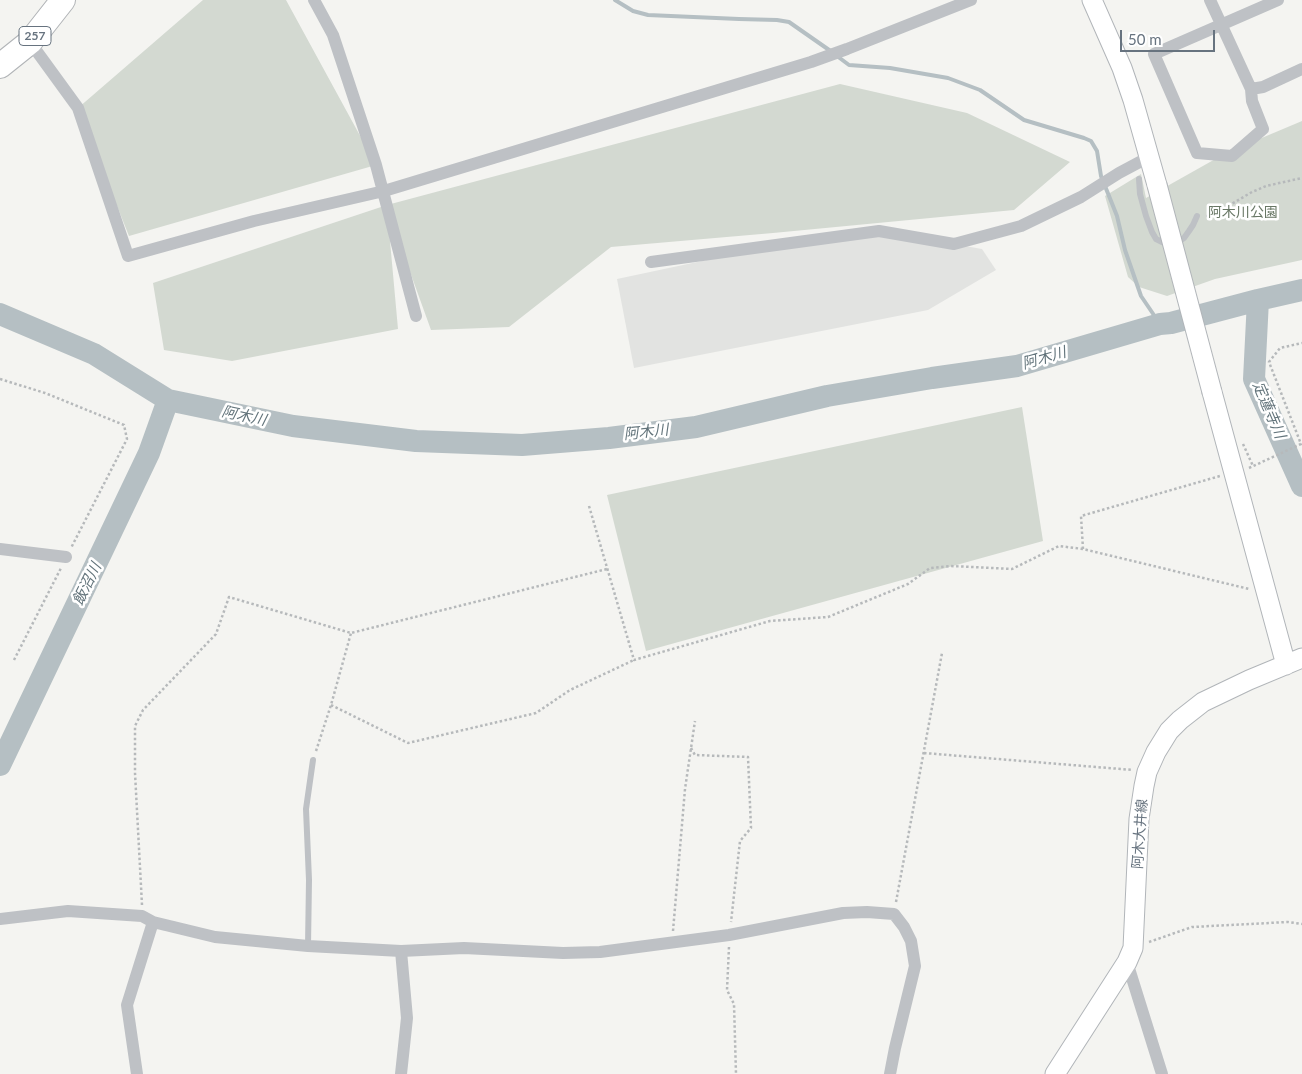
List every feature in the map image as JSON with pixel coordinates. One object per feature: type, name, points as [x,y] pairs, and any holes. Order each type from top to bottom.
[{"type":"highway","name":"257","points":[[0,66],[30,42],[63,0]]},
{"type":"street","points":[[314,0],[333,35],[376,165],[416,316]]},
{"type":"street","points":[[30,42],[78,108],[128,256],[254,220],[384,191],[811,62],[970,0]]},
{"type":"street","points":[[1092,0],[1134,100],[1268,594],[1294,662]]},
{"type":"street","points":[[1210,0],[1222,25],[1251,89],[1252,101],[1263,129],[1232,156],[1197,153],[1154,54],[1222,25],[1278,0]]},
{"type":"street","points":[[1251,89],[1263,87],[1302,69]]},
{"type":"street","points":[[651,262],[879,231],[954,244],[1021,226],[1081,197],[1118,173],[1149,157]]},
{"type":"street","points":[[0,549],[66,557]]},
{"type":"street","name":"阿木大井線","points":[[1130,955],[1139,819],[1147,772],[1156,752],[1169,731],[1203,702],[1249,680],[1294,662]]},
{"type":"street","points":[[0,919],[68,911],[148,919],[215,937],[308,946],[401,951],[464,948],[563,953],[600,952],[729,935],[843,914],[868,912],[894,914],[912,941],[915,966],[890,1074]]},
{"type":"street","points":[[137,1074],[127,1005],[148,919]]},
{"type":"street","points":[[401,951],[407,1018],[401,1074]]},
{"type":"street","points":[[1055,1074],[1130,955]]},
{"type":"street","points":[[1130,955],[1162,1074]]},
{"type":"lane","points":[[1139,180],[1140,194],[1146,216],[1156,239],[1169,244],[1178,242],[1184,238],[1193,226],[1197,216]]},
{"type":"lane","points":[[308,946],[309,880],[306,809],[313,760]]},
{"type":"path","points":[[1197,216],[1211,216],[1266,186],[1302,178]]},
{"type":"path","points":[[1253,466],[1301,444],[1269,362],[1280,348],[1302,343]]},
{"type":"path","points":[[0,380],[45,392],[124,425],[127,439],[14,660]]},
{"type":"path","points":[[1083,549],[1081,516],[1226,475]]},
{"type":"path","points":[[589,506],[634,660]]},
{"type":"path","points":[[331,705],[408,743],[536,714],[570,690],[634,660],[770,621],[828,617],[908,584],[930,568],[951,566],[1012,569],[1059,546],[1083,549],[1268,594]]},
{"type":"path","points":[[148,919],[135,764],[135,726],[143,710],[216,634],[229,597],[351,633],[607,570]]},
{"type":"path","points":[[313,760],[351,633]]},
{"type":"path","points":[[894,914],[942,653]]},
{"type":"path","points":[[672,942],[685,789],[695,721]]},
{"type":"path","points":[[691,748],[695,755],[748,757],[751,828],[740,841],[729,935],[727,990],[734,1004],[736,1074]]},
{"type":"path","points":[[923,753],[1147,772]]},
{"type":"path","points":[[1130,955],[1192,927],[1288,922],[1302,924]]},
{"type":"shaded area","points":[[879,231],[982,249],[996,270],[928,310],[634,368],[617,279],[782,244]]},
{"type":"green space","points":[[203,0],[286,0],[376,165],[129,236],[78,108]]},
{"type":"green space","points":[[840,84],[967,113],[1070,162],[1014,210],[611,247],[509,327],[431,330],[387,208],[398,329],[232,361],[164,350],[153,283],[387,205]]},
{"type":"green space","name":"阿木川公園","points":[[1302,121],[1302,260],[1215,279],[1167,296],[1139,287],[1128,277],[1105,196],[1141,174],[1146,198],[1226,153]]},
{"type":"green space","points":[[1022,407],[1043,541],[646,651],[607,495]]},
{"type":"waterway","points":[[615,0],[633,11],[648,15],[789,22],[832,52]]},
{"type":"waterway","points":[[837,56],[849,65],[890,68],[948,78],[980,90],[1024,120],[1091,141],[1097,151],[1101,176],[1117,216],[1125,250],[1141,296],[1160,324]]},
{"type":"waterway","name":"阿木川","points":[[0,314],[94,354],[168,400],[293,426],[416,441],[522,445],[609,438],[696,427],[827,396],[1017,366],[1160,324],[1171,323],[1302,290]]},
{"type":"waterway","name":"定蓮寺川","points":[[1258,300],[1254,379],[1302,486]]},
{"type":"waterway","name":"飯沼川","points":[[0,765],[149,453],[168,400]]}]
